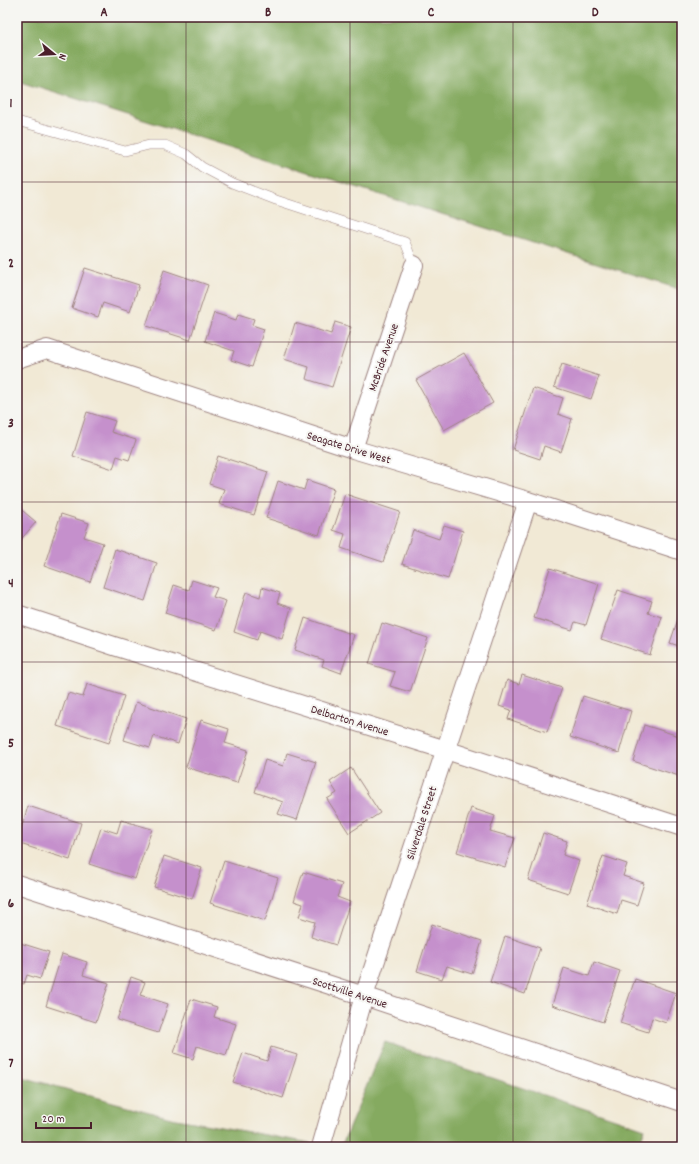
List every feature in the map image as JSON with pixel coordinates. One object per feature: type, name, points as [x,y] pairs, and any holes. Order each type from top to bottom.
[{"type":"street","name":"McBride Avenue","points":[[353,449],[414,265]]},
{"type":"street","name":"Seagate Drive West","points":[[17,359],[47,349],[353,449],[528,501],[682,551]]},
{"type":"street","name":"Silverdale Street","points":[[320,1147],[364,996],[528,501]]},
{"type":"street","name":"Delbarton Avenue","points":[[17,614],[446,750],[682,827]]},
{"type":"street","name":"Scottville Avenue","points":[[17,884],[364,996],[682,1102]]},
{"type":"lane","points":[[17,121],[125,151],[149,145],[165,145],[186,154],[202,167],[232,183],[276,200],[406,242],[414,265]]},
{"type":"green space","points":[[17,17],[682,17],[682,290],[17,80]]},
{"type":"green space","points":[[385,1042],[645,1129],[638,1147],[341,1147]]},
{"type":"green space","points":[[22,1077],[171,1118],[310,1143],[309,1147],[17,1147],[17,1082]]},
{"type":"building","points":[[85,268],[139,285],[130,312],[103,303],[98,317],[72,308]]},
{"type":"building","points":[[164,270],[208,285],[190,340],[146,326]]},
{"type":"building","points":[[214,313],[236,320],[238,314],[254,319],[252,325],[264,329],[252,367],[231,360],[234,351],[205,341]]},
{"type":"building","points":[[335,322],[351,327],[332,387],[306,379],[309,367],[284,359],[295,323],[331,334]]},
{"type":"building","points":[[464,353],[493,403],[444,430],[416,380]]},
{"type":"building","points":[[562,364],[599,376],[591,399],[554,387]]},
{"type":"building","points":[[533,388],[563,398],[558,414],[572,419],[561,452],[544,446],[540,459],[513,450]]},
{"type":"building","points":[[87,412],[115,421],[111,432],[136,440],[129,460],[117,456],[113,469],[73,456]]},
{"type":"building","points":[[218,456],[268,472],[254,515],[219,504],[224,489],[209,484]]},
{"type":"building","points":[[307,480],[334,489],[319,535],[266,518],[278,481],[304,490]]},
{"type":"building","points":[[345,494],[400,512],[383,562],[341,548],[345,534],[333,530]]},
{"type":"building","points":[[17,506],[36,522],[17,544]]},
{"type":"building","points":[[61,514],[89,523],[84,537],[103,543],[90,582],[44,566]]},
{"type":"building","points":[[444,525],[463,531],[448,579],[402,564],[413,530],[439,539]]},
{"type":"building","points":[[115,549],[157,563],[145,601],[103,587]]},
{"type":"building","points":[[550,568],[599,584],[586,625],[575,622],[572,630],[534,618]]},
{"type":"building","points":[[192,580],[217,588],[213,597],[226,601],[216,630],[165,613],[174,585],[189,590]]},
{"type":"building","points":[[262,587],[280,593],[277,603],[291,608],[282,639],[260,631],[257,640],[234,632],[246,592],[260,597]]},
{"type":"building","points":[[618,590],[652,601],[648,613],[662,617],[650,655],[601,639]]},
{"type":"building","points":[[682,607],[682,647],[670,643]]},
{"type":"building","points":[[305,618],[354,635],[341,673],[322,666],[324,660],[295,650]]},
{"type":"building","points":[[382,623],[428,638],[410,692],[390,686],[395,672],[369,664]]},
{"type":"building","points":[[522,675],[562,688],[547,732],[508,719],[511,710],[499,706],[507,680],[519,684]]},
{"type":"building","points":[[87,684],[124,696],[109,743],[57,726],[68,693],[83,697]]},
{"type":"building","points":[[583,696],[631,711],[619,753],[570,737]]},
{"type":"building","points":[[136,702],[186,719],[178,744],[154,736],[150,748],[124,740]]},
{"type":"building","points":[[201,720],[229,729],[225,743],[248,750],[237,783],[186,767]]},
{"type":"building","points":[[644,725],[682,737],[682,777],[633,761]]},
{"type":"building","points":[[287,753],[316,762],[297,820],[278,814],[283,802],[255,792],[265,760],[283,766]]},
{"type":"building","points":[[351,768],[380,813],[349,833],[327,799],[337,793],[330,782]]},
{"type":"building","points":[[28,806],[81,823],[70,860],[17,843]]},
{"type":"building","points":[[471,808],[495,816],[490,831],[515,838],[505,867],[457,852]]},
{"type":"building","points":[[121,820],[152,829],[135,879],[89,864],[101,828],[117,833]]},
{"type":"building","points":[[543,833],[567,841],[563,855],[579,861],[568,893],[528,880]]},
{"type":"building","points":[[164,856],[202,868],[192,899],[154,887]]},
{"type":"building","points":[[603,856],[627,864],[623,876],[644,883],[637,905],[621,900],[617,914],[587,904]]},
{"type":"building","points":[[224,861],[278,878],[265,921],[210,903]]},
{"type":"building","points":[[303,872],[342,884],[337,897],[350,902],[336,945],[311,937],[315,922],[299,917],[303,904],[294,901]]},
{"type":"building","points":[[432,924],[482,941],[472,974],[447,966],[442,979],[417,971]]},
{"type":"building","points":[[505,936],[540,948],[525,994],[490,982]]},
{"type":"building","points":[[17,942],[49,952],[40,979],[27,975],[24,984],[17,982]]},
{"type":"building","points":[[62,954],[87,962],[83,975],[109,983],[96,1022],[46,1006]]},
{"type":"building","points":[[594,962],[620,971],[603,1022],[552,1005],[564,968],[589,976]]},
{"type":"building","points":[[131,977],[145,982],[140,995],[168,1004],[158,1033],[117,1020]]},
{"type":"building","points":[[635,979],[676,993],[666,1023],[652,1018],[648,1032],[620,1023]]},
{"type":"building","points":[[191,999],[217,1007],[214,1017],[236,1024],[226,1055],[197,1046],[193,1059],[174,1053]]},
{"type":"building","points":[[271,1047],[297,1055],[283,1098],[233,1082],[243,1053],[267,1061]]}]
